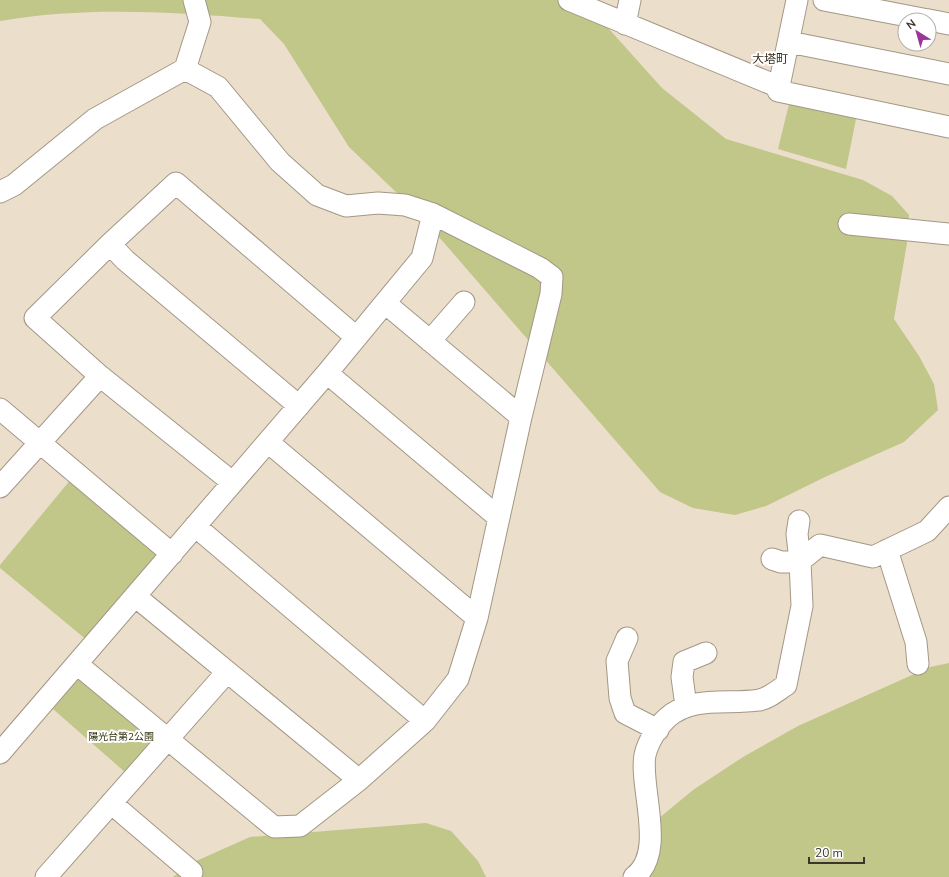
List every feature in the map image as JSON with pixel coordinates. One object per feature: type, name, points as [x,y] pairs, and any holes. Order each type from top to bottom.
[{"type":"street","points":[[0,192],[14,185],[95,119],[185,69],[200,22],[194,0]]},
{"type":"street","points":[[569,0],[779,87]]},
{"type":"street","points":[[624,24],[630,0]]},
{"type":"street","points":[[797,0],[778,91],[949,127]]},
{"type":"street","points":[[824,0],[897,14]]},
{"type":"street","points":[[937,22],[949,24]]},
{"type":"street","points":[[789,42],[949,74]]},
{"type":"street","points":[[77,664],[274,827],[300,826],[359,780],[425,720],[458,679],[476,618],[521,417],[551,294],[552,277],[540,268],[433,214],[405,205],[378,203],[346,206],[317,194],[280,162],[218,88],[185,69]]},
{"type":"street","points":[[232,482],[100,376],[35,318],[110,244],[176,184],[356,337]]},
{"type":"street","points":[[0,752],[299,406],[422,258],[433,214]]},
{"type":"street","points":[[849,224],[949,234]]},
{"type":"street","points":[[110,244],[125,260],[299,406]]},
{"type":"street","points":[[430,341],[464,302]]},
{"type":"street","points":[[385,303],[521,417]]},
{"type":"street","points":[[327,373],[498,517]]},
{"type":"street","points":[[0,487],[100,376]]},
{"type":"street","points":[[0,409],[172,554]]},
{"type":"street","points":[[268,442],[476,618]]},
{"type":"street","points":[[772,559],[781,562],[800,561],[820,545],[873,557],[927,531],[947,515]]},
{"type":"street","points":[[634,877],[640,873],[649,852],[650,824],[645,755],[652,736],[666,719],[693,703],[761,700],[786,685],[802,606],[797,534],[799,521]]},
{"type":"street","points":[[195,526],[425,720]]},
{"type":"street","points":[[887,550],[916,642],[918,664]]},
{"type":"street","points":[[135,596],[359,780]]},
{"type":"street","points":[[627,638],[617,660],[620,698],[625,713],[658,730]]},
{"type":"street","points":[[686,706],[682,677],[684,662],[706,653]]},
{"type":"street","points":[[46,877],[227,672]]},
{"type":"street","points":[[112,803],[192,872]]},
{"type":"green space","points":[[0,0],[583,0],[662,88],[726,139],[863,180],[892,196],[909,215],[907,243],[894,319],[919,356],[934,384],[938,410],[904,442],[825,477],[766,506],[735,515],[693,508],[660,492],[419,214],[349,147],[284,44],[260,19],[195,14],[97,12],[32,16],[0,21]]},
{"type":"green space","points":[[790,100],[857,114],[846,169],[778,149]]},
{"type":"green space","points":[[72,478],[161,555],[88,641],[0,568],[0,565]]},
{"type":"green space","points":[[949,663],[949,877],[644,877],[658,819],[693,790],[743,757],[798,726],[930,667]]},
{"type":"green space","name":"陽光台第2公園","points":[[79,678],[151,731],[151,743],[126,773],[53,709]]},
{"type":"green space","points":[[426,823],[451,831],[478,861],[486,877],[173,877],[194,862],[250,837]]},
{"type":"district","name":"大塔町","points":[[770,59]]}]
